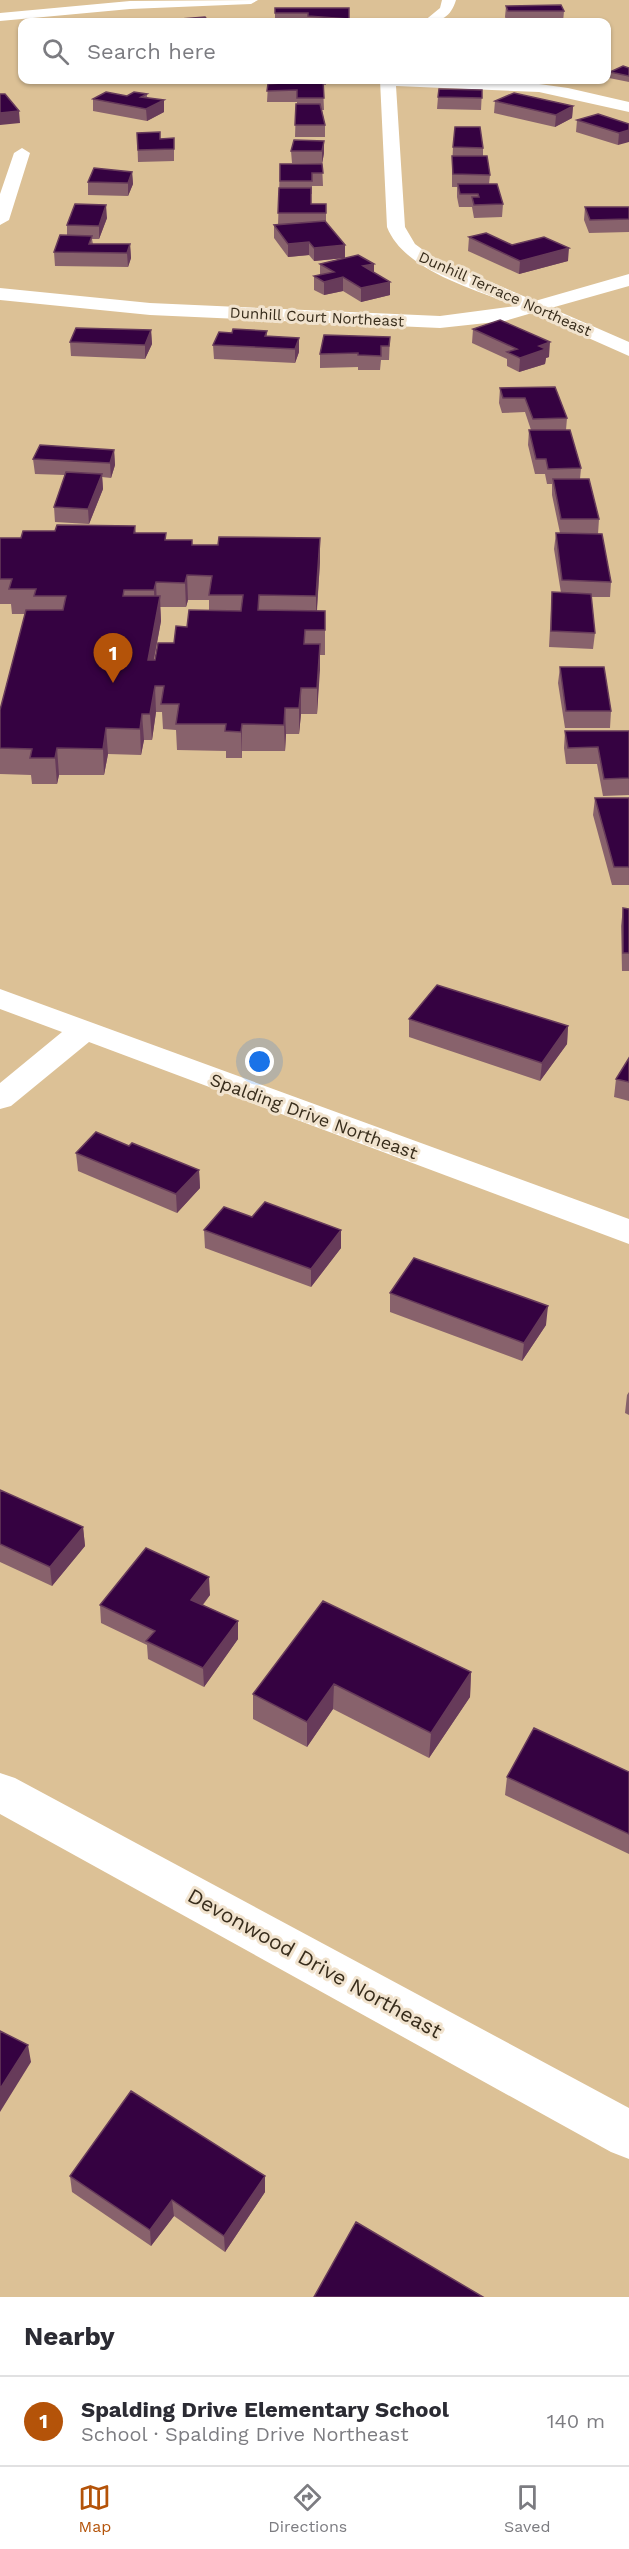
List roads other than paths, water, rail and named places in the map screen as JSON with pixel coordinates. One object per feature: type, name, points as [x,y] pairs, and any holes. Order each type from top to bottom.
[{"type":"street","points":[[0,17],[130,5],[250,0]]},
{"type":"street","points":[[435,18],[446,10],[449,0]]},
{"type":"street","name":"Dunhill Terrace Northeast","points":[[388,84],[396,227],[400,238],[410,250],[428,262],[629,350]]},
{"type":"street","points":[[489,84],[540,86],[593,96],[629,107]]},
{"type":"street","points":[[0,220],[22,153]]},
{"type":"street","name":"Dunhill Court Northeast","points":[[0,294],[150,309],[406,322],[474,320],[534,308],[629,280]]},
{"type":"street","name":"Spalding Drive Northeast","points":[[0,999],[629,1232]]},
{"type":"street","points":[[0,1099],[83,1031]]},
{"type":"street","name":"Devonwood Drive Northeast","points":[[0,1791],[629,2135]]},
{"type":"place","name":"Spalding Drive Elementary School","points":[[113,683]]}]
